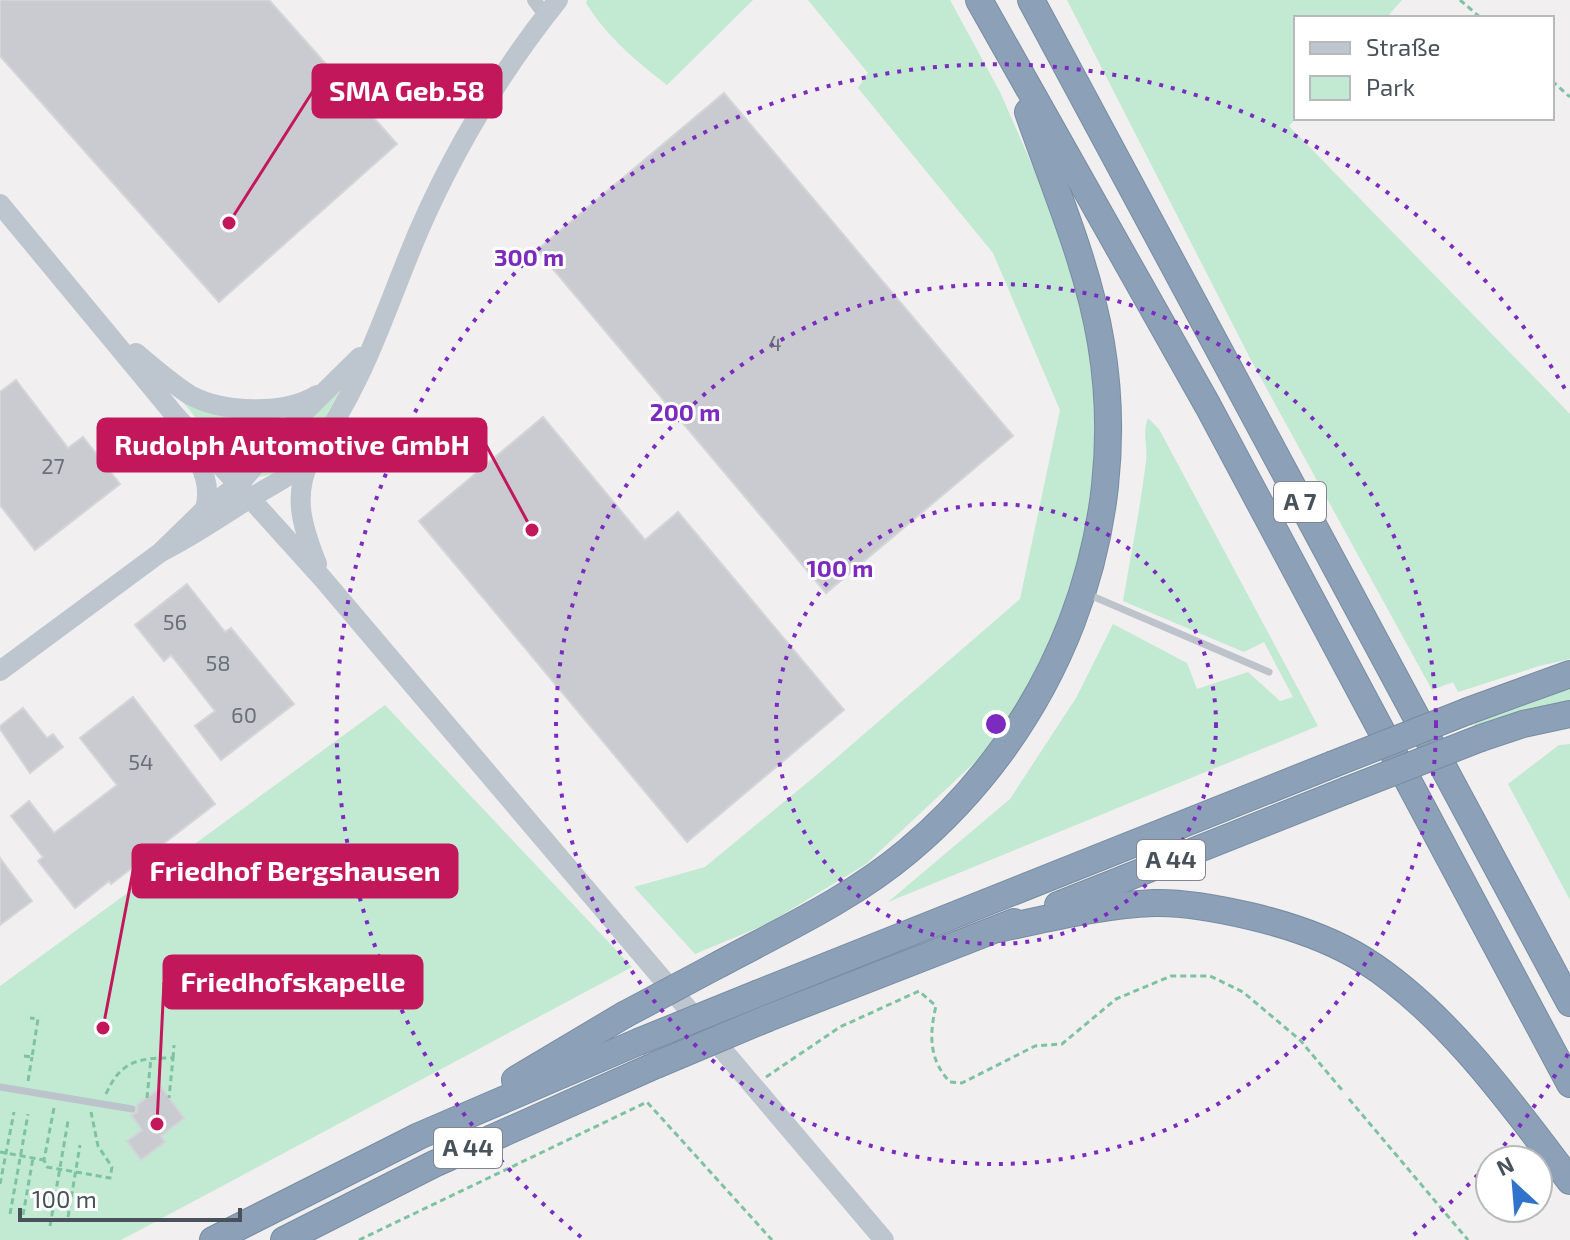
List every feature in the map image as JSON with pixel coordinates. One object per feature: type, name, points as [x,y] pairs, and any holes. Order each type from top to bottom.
[{"type":"highway","name":"A 7","points":[[979,0],[1208,406],[1570,1084]]},
{"type":"highway","name":"A 7","points":[[1031,0],[1570,1003]]},
{"type":"highway","points":[[419,1136],[624,1015],[865,883],[906,853],[981,780],[1040,694],[1083,593],[1095,549],[1104,498],[1108,447],[1107,395],[1101,343],[1090,292],[1007,52]]},
{"type":"highway","points":[[419,1136],[759,993],[1468,711],[1570,674]]},
{"type":"highway","name":"A 44","points":[[284,1240],[434,1164],[768,1018],[1481,738],[1523,724],[1570,714]]},
{"type":"highway","points":[[998,929],[1088,910],[1156,903],[1216,908],[1317,937],[1363,959],[1444,1025],[1570,1181]]},
{"type":"highway","name":"A 44","points":[[213,1240],[419,1136]]},
{"type":"main road","points":[[323,579],[300,518],[301,480],[373,349],[420,229],[454,157],[546,5]]},
{"type":"main road","points":[[0,204],[174,414],[323,579],[884,1240]]},
{"type":"main road","points":[[161,552],[187,539],[244,492],[327,389],[354,364],[382,324]]},
{"type":"main road","points":[[104,328],[174,384],[211,404],[240,409],[271,408],[311,399],[327,389]]},
{"type":"main road","points":[[174,414],[206,476],[209,488],[205,509]]},
{"type":"main road","points":[[0,671],[161,552],[205,509],[297,469],[313,454]]},
{"type":"lane","points":[[1083,593],[1269,672]]},
{"type":"lane","points":[[0,1087],[132,1109]]},
{"type":"path","points":[[1460,0],[1479,16]]},
{"type":"path","points":[[1554,83],[1570,97]]},
{"type":"path","points":[[753,1087],[840,1027],[919,991],[936,1006],[930,1030],[933,1056],[950,1082],[962,1083],[1035,1046],[1062,1044],[1116,999],[1171,976],[1210,976],[1243,992],[1300,1040],[1342,1090]]},
{"type":"path","points":[[26,1091],[38,1019],[30,1018]]},
{"type":"path","points":[[169,1098],[174,1045]]},
{"type":"path","points":[[24,1056],[32,1057]]},
{"type":"path","points":[[103,1105],[114,1077],[124,1067],[143,1058],[173,1058]]},
{"type":"path","points":[[147,1098],[151,1058]]},
{"type":"path","points":[[56,1096],[44,1160],[47,1167],[110,1178],[112,1167],[98,1146],[92,1128],[91,1103]]},
{"type":"path","points":[[1349,1099],[1468,1240]]},
{"type":"path","points":[[359,1240],[647,1102],[772,1240]]},
{"type":"path","points":[[0,1184],[14,1112]]},
{"type":"path","points":[[10,1214],[28,1114]]},
{"type":"path","points":[[50,1226],[68,1121]]},
{"type":"path","points":[[68,1217],[80,1145]]},
{"type":"path","points":[[0,1152],[44,1160]]},
{"type":"path","points":[[23,1215],[33,1158]]},
{"type":"green space","points":[[587,0],[753,0],[667,85],[613,38],[594,15]]},
{"type":"green space","points":[[808,0],[950,0],[1000,92],[1071,254],[1098,369],[1102,445],[1086,566],[1047,658],[989,749],[866,864],[767,924],[695,954],[634,887],[705,867],[1020,599],[1060,410],[993,253],[858,88],[868,73]]},
{"type":"green space","points":[[1067,0],[1402,0],[1388,16],[1294,16],[1294,120],[1289,126],[1570,414],[1570,659],[1458,692],[1453,682],[1432,690],[1251,360]]},
{"type":"green space","points":[[340,391],[306,450],[279,473],[259,477],[310,418]]},
{"type":"green space","points":[[181,400],[267,416],[266,423],[233,462]]},
{"type":"green space","points":[[1148,418],[1159,429],[1318,726],[888,902],[1010,799],[1076,698],[1113,624],[1187,663],[1197,689],[1248,672],[1280,701],[1293,697],[1264,642],[1244,652],[1123,601],[1144,480]]},
{"type":"green space","points":[[1570,689],[1570,702],[1475,726],[1474,722]]},
{"type":"green space","points":[[385,705],[632,967],[121,1240],[0,1240],[0,986]]},
{"type":"green space","points":[[1570,744],[1570,900],[1508,784],[1559,745]]},
{"type":"building","points":[[0,0],[269,0],[397,144],[219,302],[0,56]]},
{"type":"building","points":[[724,93],[1013,436],[826,593],[537,250]]},
{"type":"building","points":[[16,380],[68,448],[83,437],[120,484],[35,550],[0,505],[0,392]]},
{"type":"building","points":[[543,417],[645,540],[678,512],[844,710],[687,842],[419,521]]},
{"type":"building","points":[[187,584],[225,632],[231,628],[294,704],[221,760],[195,726],[215,711],[171,655],[164,661],[135,625]]},
{"type":"building","points":[[133,697],[215,804],[75,908],[38,861],[43,857],[11,816],[29,801],[54,833],[117,785],[80,738]]},
{"type":"building","points":[[23,708],[47,738],[53,734],[63,747],[30,773],[0,729]]},
{"type":"building","points":[[0,858],[32,901],[0,925]]},
{"type":"building","points":[[161,1087],[184,1118],[161,1136],[165,1142],[141,1160],[127,1141],[142,1130],[131,1115],[137,1112],[137,1105]]},
{"type":"place","name":"SMA Geb.58","points":[[229,223]]},
{"type":"place","name":"Rudolph Automotive GmbH","points":[[532,530]]},
{"type":"place","name":"Friedhof Bergshausen","points":[[103,1028]]},
{"type":"place","name":"Friedhofskapelle","points":[[157,1124]]}]
